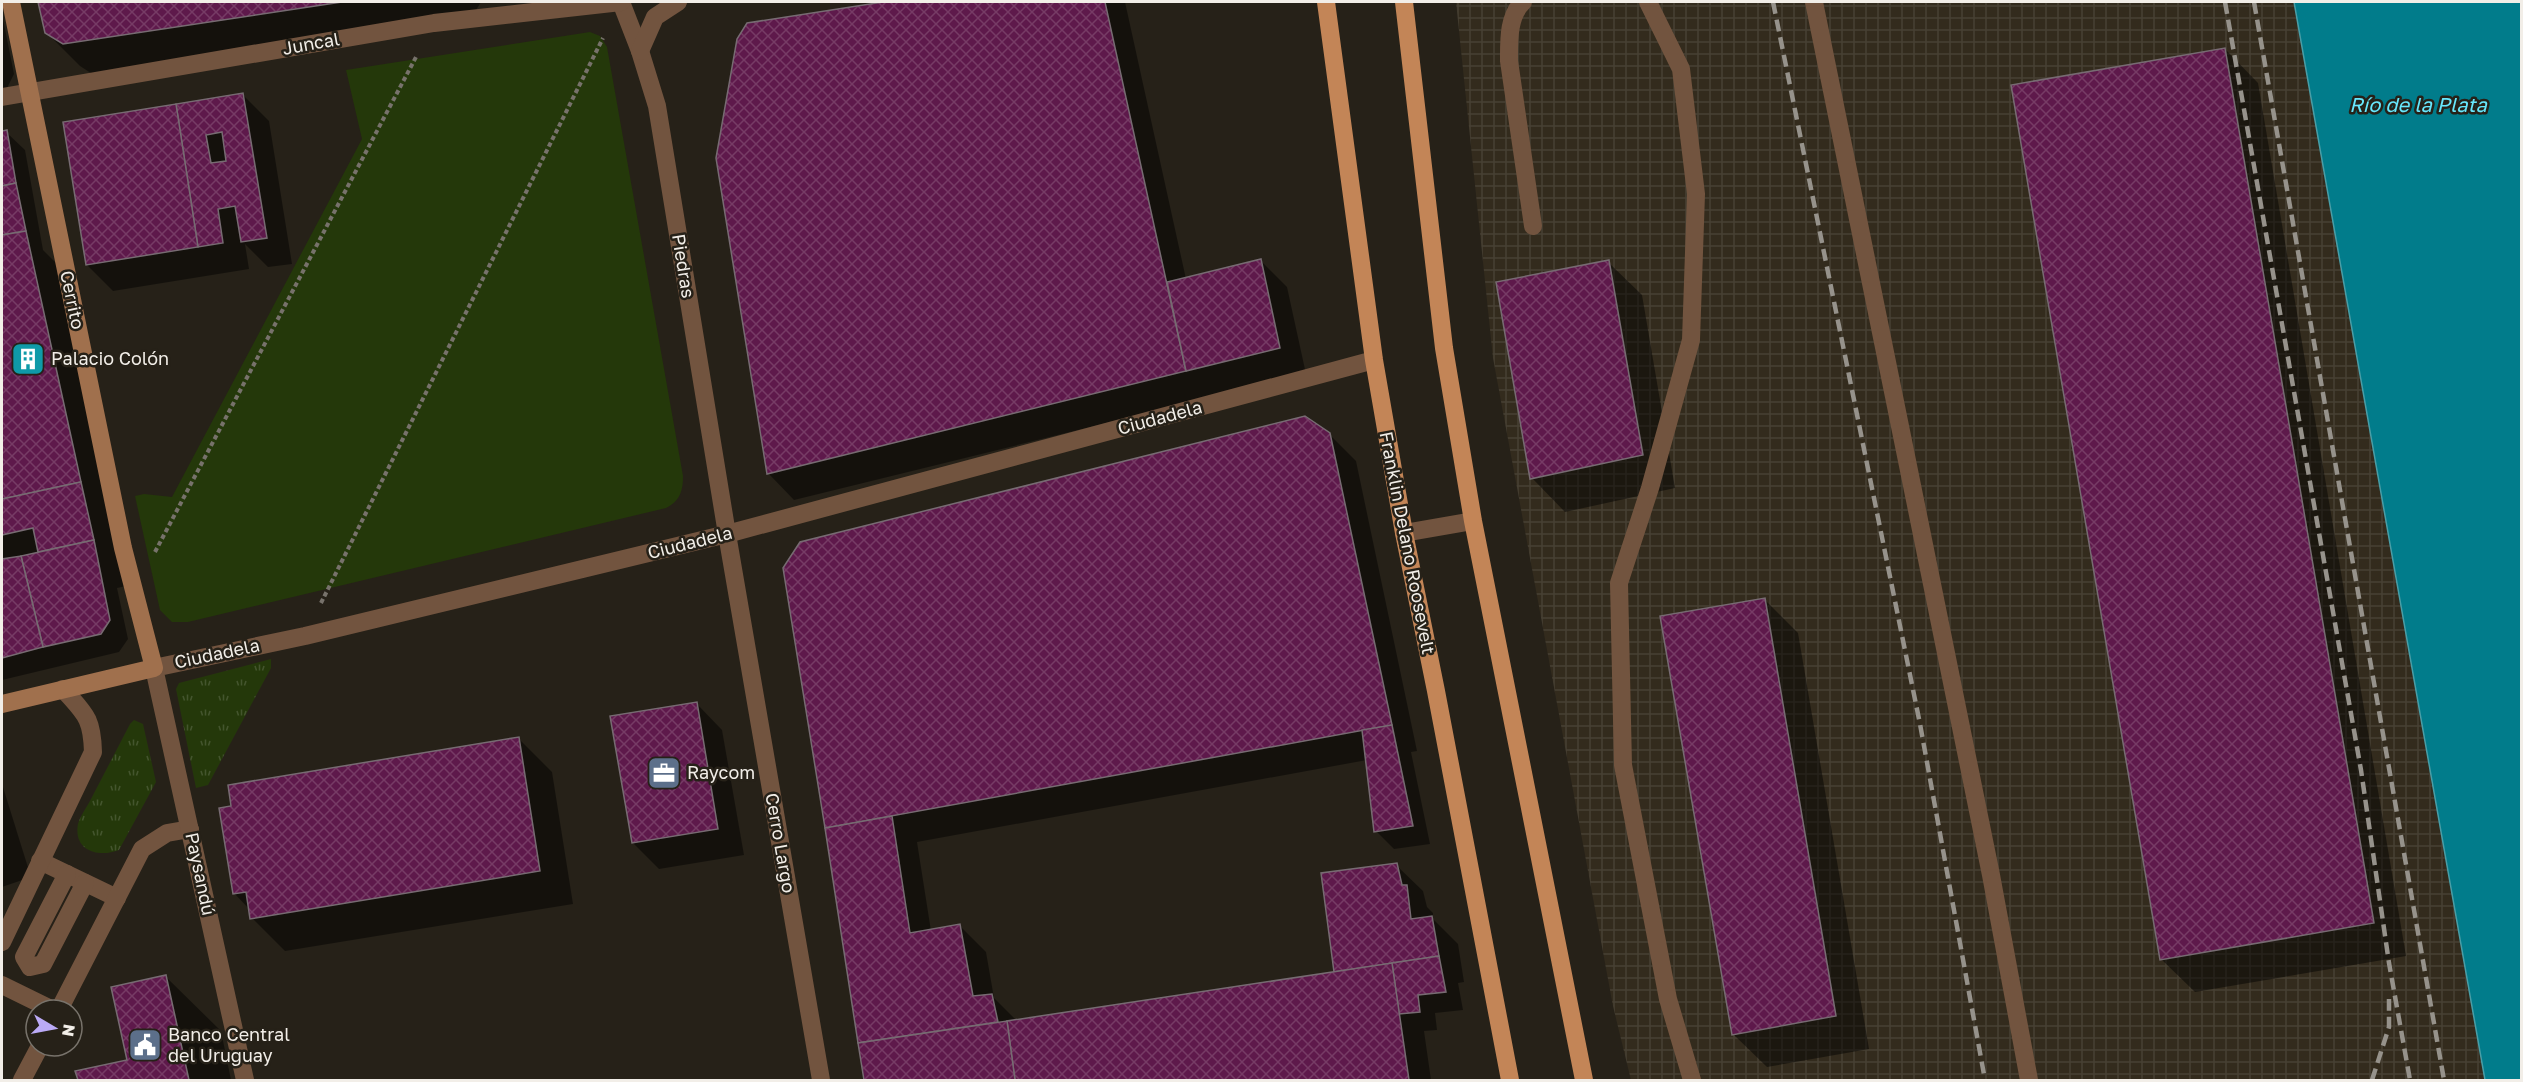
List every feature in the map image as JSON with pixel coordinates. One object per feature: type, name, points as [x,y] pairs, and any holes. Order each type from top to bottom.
[{"type":"main road","name":"Franklin Delano Roosevelt","points":[[1326,2],[1374,360],[1404,533],[1510,1080]]},
{"type":"main road","points":[[1404,2],[1444,348],[1473,521],[1584,1080]]},
{"type":"street","name":"Cerrito","points":[[11,2],[134,592],[154,668]]},
{"type":"street","name":"Juncal","points":[[2,97],[434,23],[621,2]]},
{"type":"street","name":"Piedras","points":[[621,2],[640,51],[657,106],[727,534]]},
{"type":"street","points":[[640,51],[655,17],[678,2]]},
{"type":"street","points":[[1523,2],[1517,8],[1509,34],[1509,61],[1533,226]]},
{"type":"street","points":[[1648,2],[1681,69],[1696,194],[1691,340],[1650,488],[1619,583],[1623,765],[1668,999],[1692,1080]]},
{"type":"street","points":[[1814,2],[1991,874],[2029,1080]]},
{"type":"street","name":"Ciudadela","points":[[2,704],[154,668],[305,636],[727,534],[1374,360]]},
{"type":"street","points":[[1404,533],[1473,521]]},
{"type":"street","name":"Cerro Largo","points":[[727,534],[821,1080]]},
{"type":"street","name":"Paysandú","points":[[154,668],[245,1080]]},
{"type":"street","points":[[2,942],[93,752],[92,728],[84,712],[63,689]]},
{"type":"street","points":[[65,998],[142,849],[167,833],[190,829]]},
{"type":"street","points":[[40,861],[117,898]]},
{"type":"street","points":[[67,874],[24,957],[30,967],[43,964],[85,883]]},
{"type":"street","points":[[2,985],[29,998]]},
{"type":"street","points":[[22,1080],[34,1058]]},
{"type":"path","points":[[305,636],[621,2]]},
{"type":"path","points":[[134,592],[434,23]]},
{"type":"shaded area","points":[[1456,2],[2294,2],[2485,1080],[1631,1080],[1613,1006],[1493,358]]},
{"type":"green space","points":[[590,32],[600,36],[607,47],[683,476],[678,499],[666,508],[188,622],[172,622],[160,610],[135,496],[144,494],[172,497],[362,139],[346,70]]},
{"type":"green space","points":[[271,659],[271,668],[208,785],[196,788],[176,689],[179,683]]},
{"type":"green space","points":[[134,720],[143,724],[156,782],[119,850],[103,853],[89,850],[79,841],[78,824]]},
{"type":"water","name":"Río de la Plata","points":[[2294,2],[2521,2],[2521,1080],[2485,1080]]},
{"type":"building","points":[[38,2],[342,2],[63,44],[45,33]]},
{"type":"building","points":[[883,2],[1105,2],[1186,371],[767,474],[716,158],[737,39],[747,23]]},
{"type":"building","points":[[2225,48],[2374,923],[2160,960],[2011,85]]},
{"type":"building","points":[[243,93],[267,238],[241,242],[235,206],[218,209],[223,243],[198,247],[176,104]],"holes":[[[222,132],[226,161],[211,163],[206,135]]]},
{"type":"building","points":[[176,104],[198,247],[86,265],[63,122]]},
{"type":"building","points":[[7,130],[16,183],[2,186],[2,131]]},
{"type":"building","points":[[16,183],[26,231],[2,235],[2,186]]},
{"type":"building","name":"Palacio Colón","points":[[26,231],[81,482],[2,499],[2,235]]},
{"type":"building","points":[[1261,259],[1280,348],[1186,371],[1167,282]]},
{"type":"building","points":[[1609,260],[1643,455],[1530,479],[1496,282]]},
{"type":"building","points":[[1305,416],[1330,433],[1392,725],[825,828],[783,568],[800,542]]},
{"type":"building","points":[[81,482],[94,540],[38,552],[33,528],[2,535],[2,499]]},
{"type":"building","points":[[94,540],[110,620],[101,634],[43,647],[21,556]]},
{"type":"building","points":[[21,556],[43,647],[2,658],[2,559]]},
{"type":"building","points":[[1765,598],[1836,1016],[1732,1035],[1660,616]]},
{"type":"building","name":"Raycom","points":[[697,702],[718,829],[632,843],[610,716]]},
{"type":"building","points":[[1392,725],[1413,826],[1374,832],[1362,730]]},
{"type":"building","points":[[519,737],[540,871],[250,919],[246,892],[233,894],[219,808],[231,806],[228,785]]},
{"type":"building","points":[[892,816],[910,933],[960,924],[973,996],[992,994],[998,1022],[858,1043],[825,828]]},
{"type":"building","points":[[1397,863],[1402,885],[1407,885],[1411,919],[1432,916],[1439,956],[1334,972],[1321,873]]},
{"type":"building","points":[[1439,956],[1446,992],[1418,995],[1420,1012],[1399,1014],[1392,963]]},
{"type":"building","points":[[1392,963],[1409,1080],[1015,1080],[1007,1021]]},
{"type":"building","points":[[166,975],[189,1080],[78,1080],[75,1071],[127,1060],[111,987]]},
{"type":"building","points":[[1007,1021],[1015,1080],[864,1080],[858,1043]]},
{"type":"railway","points":[[1773,2],[1920,724],[1985,1080]]},
{"type":"railway","points":[[2225,2],[2361,770],[2389,963],[2410,1080]]},
{"type":"railway","points":[[2254,2],[2444,1080]]},
{"type":"railway","points":[[2372,1080],[2389,1027],[2389,999]]},
{"type":"place","name":"Palacio Colón","points":[[28,359]]},
{"type":"place","name":"Raycom","points":[[664,773]]},
{"type":"place","name":"Banco Central del Uruguay","points":[[145,1045]]}]
